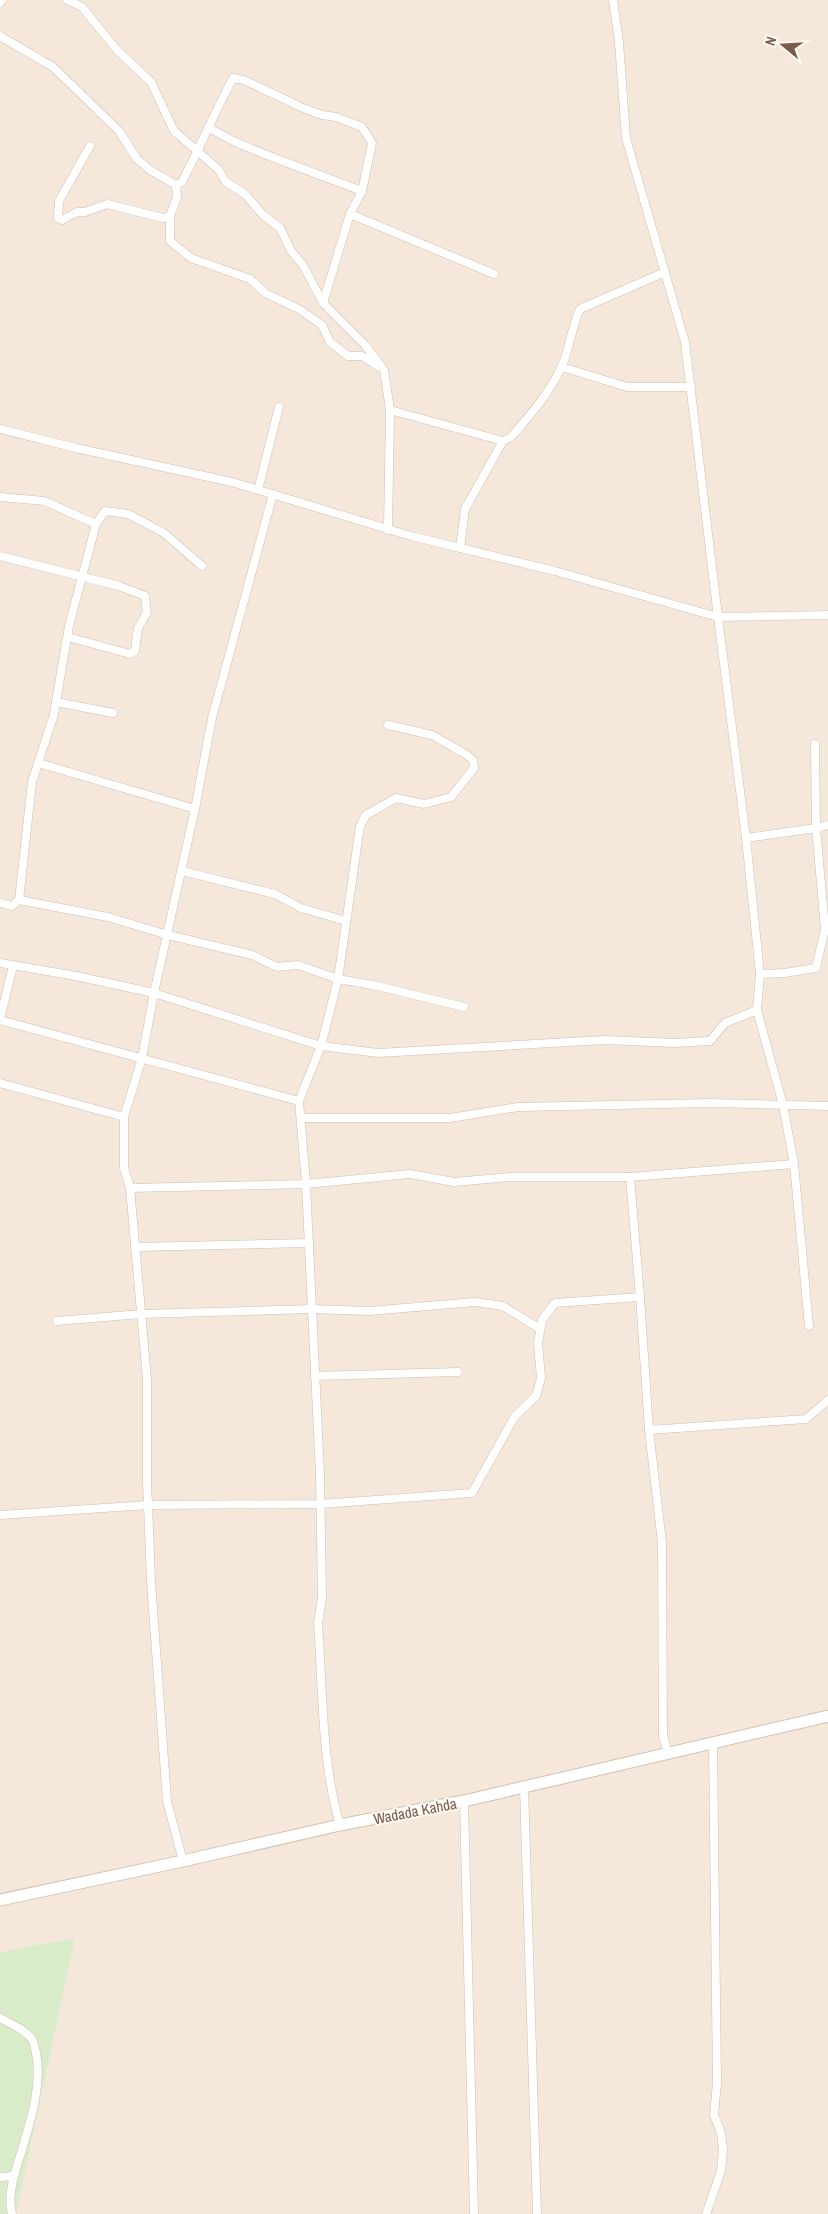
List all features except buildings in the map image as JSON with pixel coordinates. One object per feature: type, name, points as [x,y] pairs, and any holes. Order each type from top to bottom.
[{"type":"main road","name":"Wadada Kahda","points":[[0,1900],[340,1825],[464,1801],[828,1716]]},
{"type":"street","points":[[68,0],[82,7],[117,50],[151,82],[174,131],[218,169],[226,182],[245,194],[263,216],[280,228],[291,251],[303,265],[323,303],[366,346],[384,370],[390,410],[388,530]]},
{"type":"street","points":[[613,0],[619,42],[626,138],[685,342],[746,838],[760,974],[757,1010],[783,1105],[794,1164],[809,1326]]},
{"type":"street","points":[[0,36],[53,67],[119,130],[137,159],[150,170],[176,185]]},
{"type":"street","points":[[176,185],[182,182],[196,150],[233,78],[244,80],[302,108],[322,115],[336,117],[362,127],[372,143],[362,191],[350,214],[323,303]]},
{"type":"street","points":[[208,127],[231,140],[264,154],[362,191]]},
{"type":"street","points":[[90,146],[59,202],[58,218],[62,220],[78,212],[85,212],[107,204],[163,218],[170,216]]},
{"type":"street","points":[[176,185],[177,197],[170,216],[170,241],[191,258],[250,280],[265,293],[299,308],[322,325],[330,342],[348,356],[362,356],[384,370]]},
{"type":"street","points":[[350,214],[494,274]]},
{"type":"street","points":[[390,410],[503,441],[511,438],[547,393],[562,367],[575,320],[580,309],[665,272]]},
{"type":"street","points":[[562,367],[627,387],[691,387]]},
{"type":"street","points":[[258,490],[279,406]]},
{"type":"street","points":[[0,429],[76,448],[232,482],[388,530],[555,571],[718,617],[828,614]]},
{"type":"street","points":[[460,548],[465,509],[503,441]]},
{"type":"street","points":[[183,1861],[167,1801],[148,1505],[147,1379],[130,1188],[124,1168],[124,1117],[142,1058],[154,993],[196,810],[212,718],[273,494]]},
{"type":"street","points":[[0,497],[44,501],[96,524]]},
{"type":"street","points":[[0,903],[12,906],[19,900],[32,782],[56,702],[68,637],[96,524],[105,511],[128,514],[164,533],[202,566]]},
{"type":"street","points":[[0,556],[119,586],[145,596],[147,612],[138,628],[135,651],[130,654],[68,637]]},
{"type":"street","points":[[56,702],[113,713]]},
{"type":"street","points":[[340,1825],[332,1799],[328,1771],[318,1623],[322,1598],[320,1504],[306,1184],[299,1100],[321,1046],[338,979],[360,826],[366,815],[396,798],[424,804],[451,797],[474,768],[473,760],[467,754],[432,735],[388,725]]},
{"type":"street","points":[[760,974],[786,973],[816,968],[825,929],[816,828],[815,744]]},
{"type":"street","points":[[38,763],[196,810]]},
{"type":"street","points":[[746,838],[828,825]]},
{"type":"street","points":[[182,871],[275,894],[300,908],[346,921]]},
{"type":"street","points":[[19,900],[108,917],[168,935],[252,956],[277,967],[298,965],[338,979],[372,985],[464,1007]]},
{"type":"street","points":[[0,964],[76,976],[154,993],[321,1046],[378,1053],[604,1040],[675,1043],[710,1041],[725,1023],[757,1010]]},
{"type":"street","points":[[13,966],[0,1019],[299,1100]]},
{"type":"street","points":[[0,1083],[124,1117]]},
{"type":"street","points":[[301,1118],[450,1118],[518,1107],[711,1103],[828,1106]]},
{"type":"street","points":[[130,1188],[306,1184],[410,1174],[454,1182],[511,1177],[630,1177],[794,1164]]},
{"type":"street","points":[[630,1177],[649,1430],[662,1543],[663,1736],[668,1753]]},
{"type":"street","points":[[135,1247],[309,1243]]},
{"type":"street","points":[[0,1515],[148,1505],[320,1504],[472,1493],[515,1416],[536,1396],[542,1378],[538,1343],[540,1329],[542,1320],[555,1303],[640,1297]]},
{"type":"street","points":[[57,1320],[141,1314],[312,1309],[368,1311],[475,1302],[503,1306],[540,1329]]},
{"type":"street","points":[[315,1376],[458,1372]]},
{"type":"street","points":[[649,1430],[806,1419],[828,1400]]},
{"type":"street","points":[[706,2214],[718,2183],[723,2150],[714,2115],[717,2083],[713,1743]]},
{"type":"street","points":[[524,1787],[537,2214]]},
{"type":"street","points":[[464,1801],[474,2214]]},
{"type":"street","points":[[0,2018],[19,2027],[33,2040],[38,2062],[38,2079],[32,2112],[14,2176],[12,2214]]},
{"type":"street","points":[[0,2177],[14,2176]]},
{"type":"shaded area","points":[[0,0],[828,0],[828,2214],[16,2214],[75,1938],[0,1952]]},
{"type":"green space","points":[[75,1938],[16,2214],[0,2214],[0,1952]]}]
